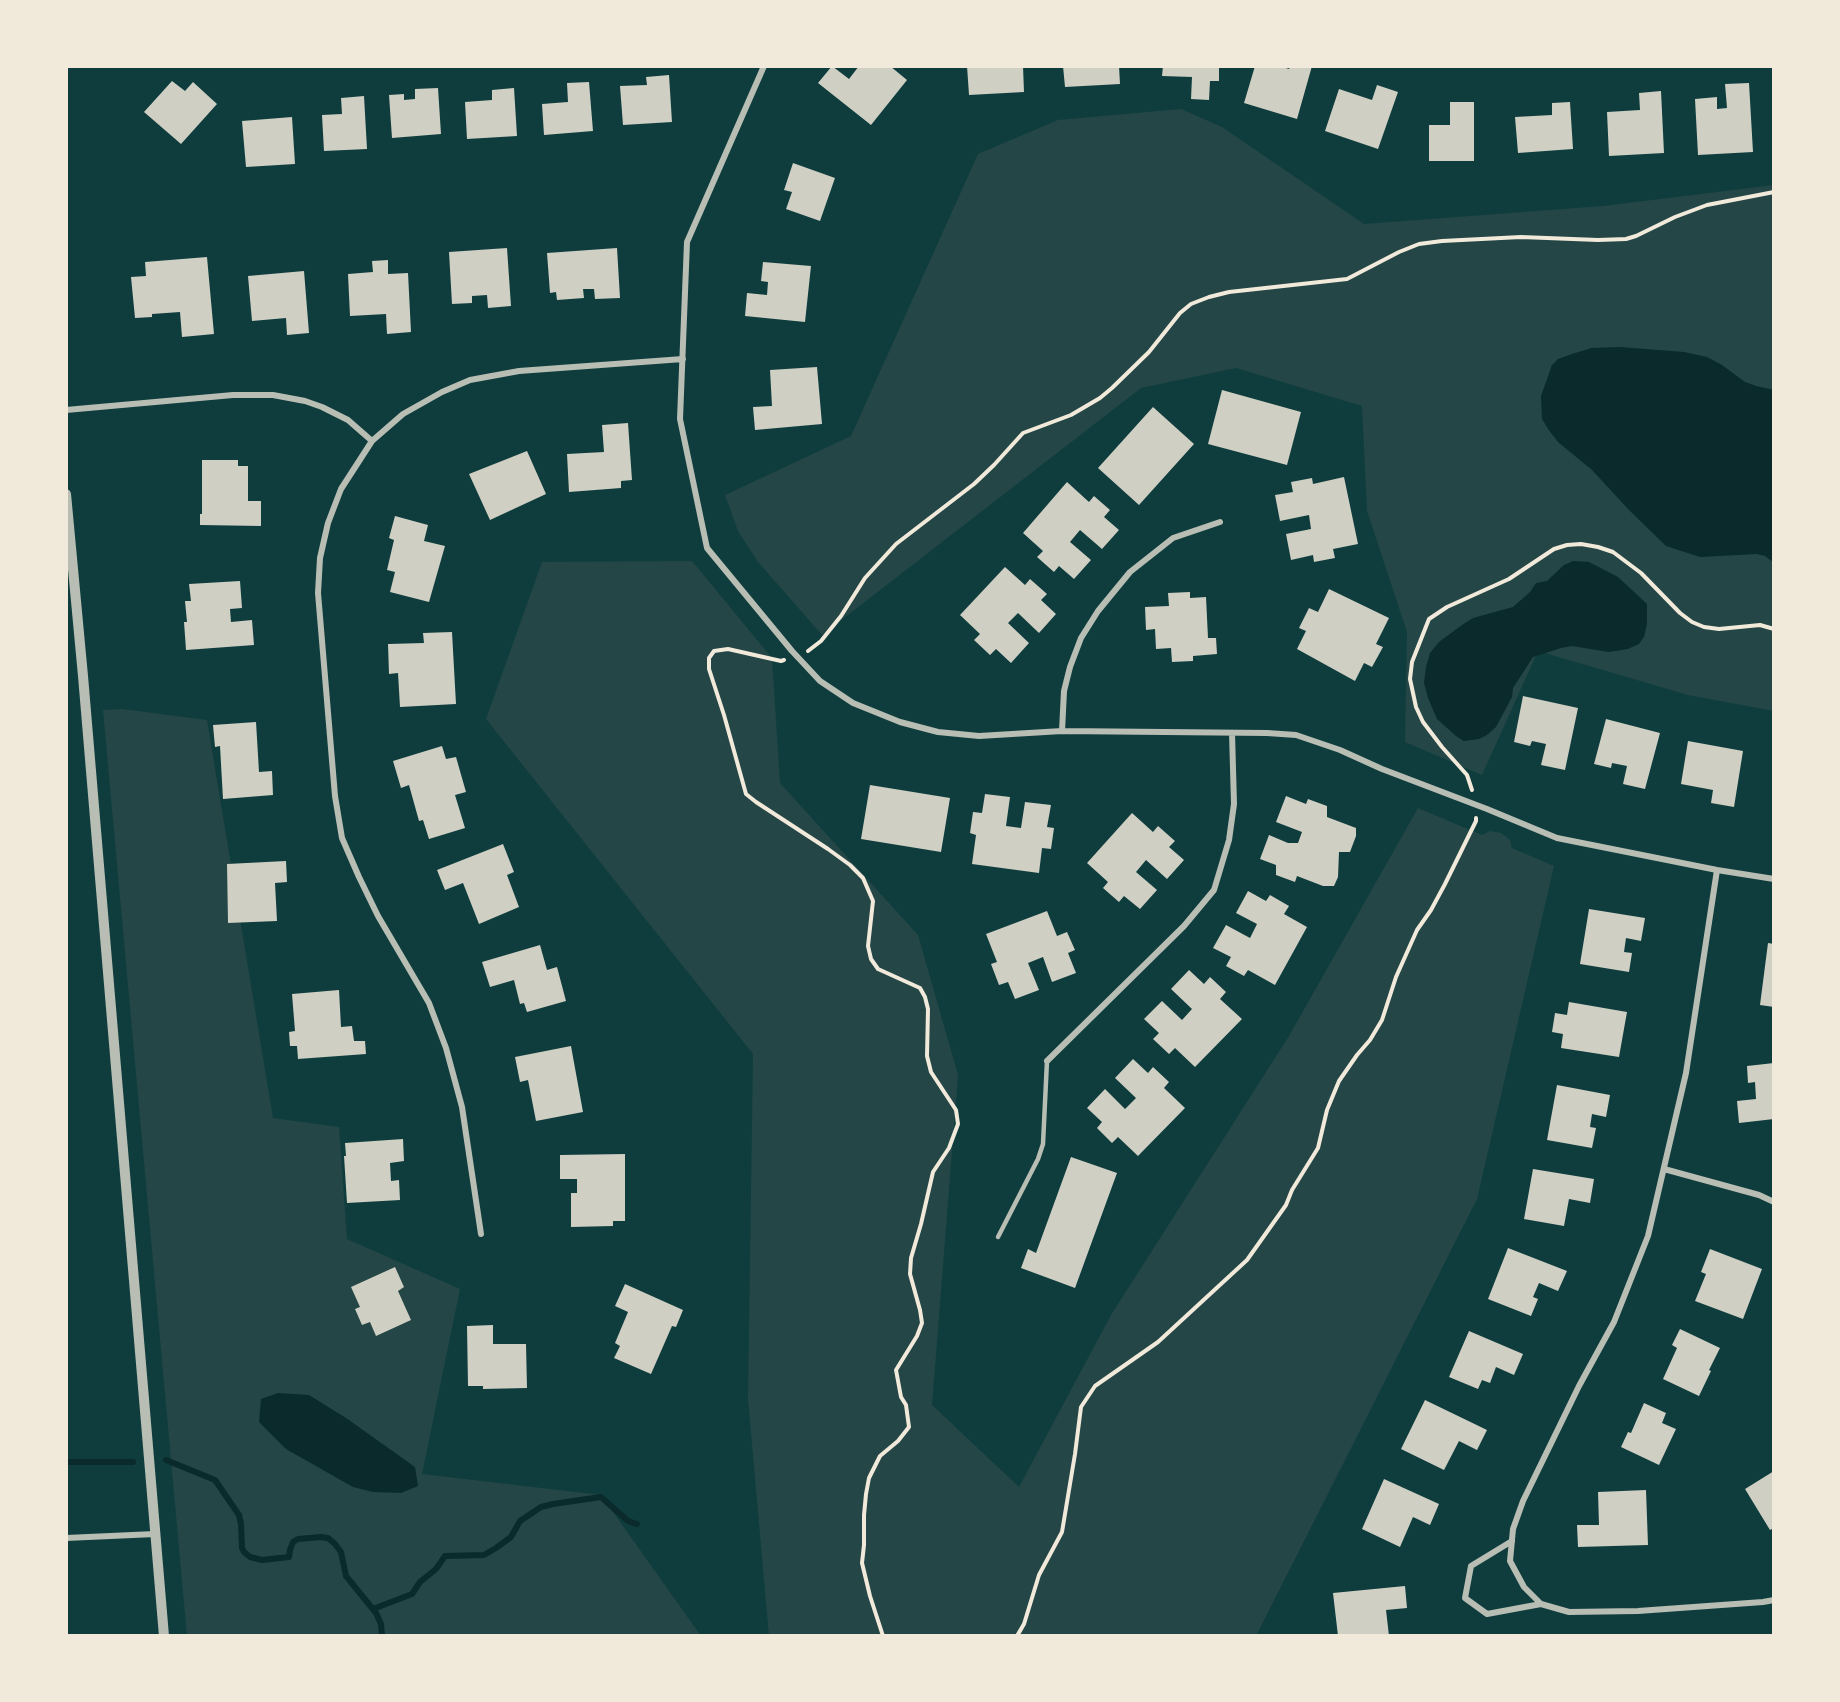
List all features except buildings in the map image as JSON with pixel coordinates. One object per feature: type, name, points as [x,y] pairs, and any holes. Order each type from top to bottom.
[{"type":"street","points":[[764,66],[687,242],[680,419],[707,548],[792,651],[820,681],[853,703],[900,722],[938,732],[979,736],[1062,731],[1296,735],[1340,750],[1382,769],[1557,838],[1774,879]]},
{"type":"street","points":[[481,1234],[462,1107],[446,1048],[429,1003],[378,916],[342,838],[335,796],[318,593],[320,558],[328,523],[341,489],[372,441],[403,414],[442,392],[470,380],[519,371],[682,358]]},
{"type":"street","points":[[66,410],[233,395],[273,396],[296,399],[322,407],[348,420],[372,441]]},
{"type":"street","points":[[66,494],[164,1636]]},
{"type":"street","points":[[1062,731],[1064,690],[1070,667],[1081,638],[1098,611],[1130,572],[1173,538],[1220,522]]},
{"type":"street","points":[[1047,1061],[1184,926],[1214,890],[1229,840],[1234,804],[1232,733]]},
{"type":"street","points":[[1541,1604],[1524,1587],[1510,1561],[1513,1529],[1547,1449],[1614,1322],[1648,1236],[1686,1073],[1717,870]]},
{"type":"street","points":[[1664,1169],[1774,1202]]},
{"type":"street","points":[[66,1538],[155,1534]]},
{"type":"street","points":[[1512,1541],[1471,1566],[1466,1598],[1487,1614],[1541,1604],[1569,1612],[1638,1611],[1774,1600]]},
{"type":"lane","points":[[998,1237],[1038,1159],[1043,1144],[1047,1061]]},
{"type":"path","points":[[1017,1636],[1024,1624],[1039,1575],[1062,1532],[1081,1407],[1095,1386],[1158,1342],[1247,1260],[1286,1205],[1292,1190],[1318,1148],[1327,1110],[1339,1082],[1382,1020],[1396,977],[1417,930],[1431,910],[1476,821],[1475,804],[1467,775],[1423,722],[1416,707],[1410,679],[1412,662],[1429,619],[1447,607],[1509,579],[1554,549],[1581,544],[1613,552],[1641,573],[1680,613],[1692,622],[1704,627],[1719,629],[1760,625],[1774,629]]},
{"type":"shaded area","points":[[1181,109],[1222,127],[1364,224],[1603,206],[1774,185],[1774,711],[1688,695],[1538,651],[1482,775],[1405,742],[1407,632],[1367,511],[1362,406],[1236,368],[1141,388],[822,635],[758,562],[738,531],[725,495],[851,436],[978,154],[1058,120]]},
{"type":"shaded area","points":[[1620,347],[1684,352],[1707,357],[1745,382],[1774,390],[1774,563],[1765,556],[1757,554],[1700,557],[1666,546],[1592,470],[1558,442],[1548,429],[1542,419],[1541,396],[1552,365],[1558,359],[1592,348]]},
{"type":"shaded area","points":[[692,561],[772,658],[780,783],[918,935],[958,1075],[932,1405],[1019,1487],[1111,1315],[1289,1036],[1418,808],[1482,835],[1490,831],[1501,833],[1510,840],[1512,848],[1554,866],[1477,1199],[1256,1636],[769,1636],[748,1399],[753,1054],[486,719],[542,562]]},
{"type":"shaded area","points":[[1573,561],[1589,562],[1618,577],[1647,604],[1647,624],[1644,637],[1639,644],[1628,649],[1609,652],[1572,646],[1533,657],[1513,688],[1512,697],[1496,727],[1479,739],[1464,741],[1456,736],[1437,719],[1428,698],[1424,683],[1430,653],[1439,642],[1462,625],[1473,618],[1513,607],[1530,592],[1536,583],[1547,581],[1564,565]]},
{"type":"shaded area","points":[[122,709],[207,720],[273,1118],[339,1127],[347,1239],[460,1289],[422,1474],[601,1495],[701,1636],[187,1636],[103,710]]},
{"type":"shaded area","points":[[278,1393],[309,1395],[346,1418],[415,1467],[418,1486],[401,1493],[373,1492],[353,1487],[286,1449],[259,1422],[261,1399]]},
{"type":"waterway","points":[[166,1460],[215,1480],[239,1515],[242,1548],[250,1557],[262,1560],[289,1557],[293,1542],[298,1539],[328,1538],[341,1552],[346,1576],[376,1613],[381,1624],[382,1636]]},
{"type":"waterway","points":[[66,1462],[133,1462]]},
{"type":"waterway","points":[[373,1609],[412,1594],[420,1582],[436,1569],[445,1556],[484,1555],[496,1548],[511,1537],[520,1521],[541,1507],[601,1497],[628,1521],[637,1524]]}]
